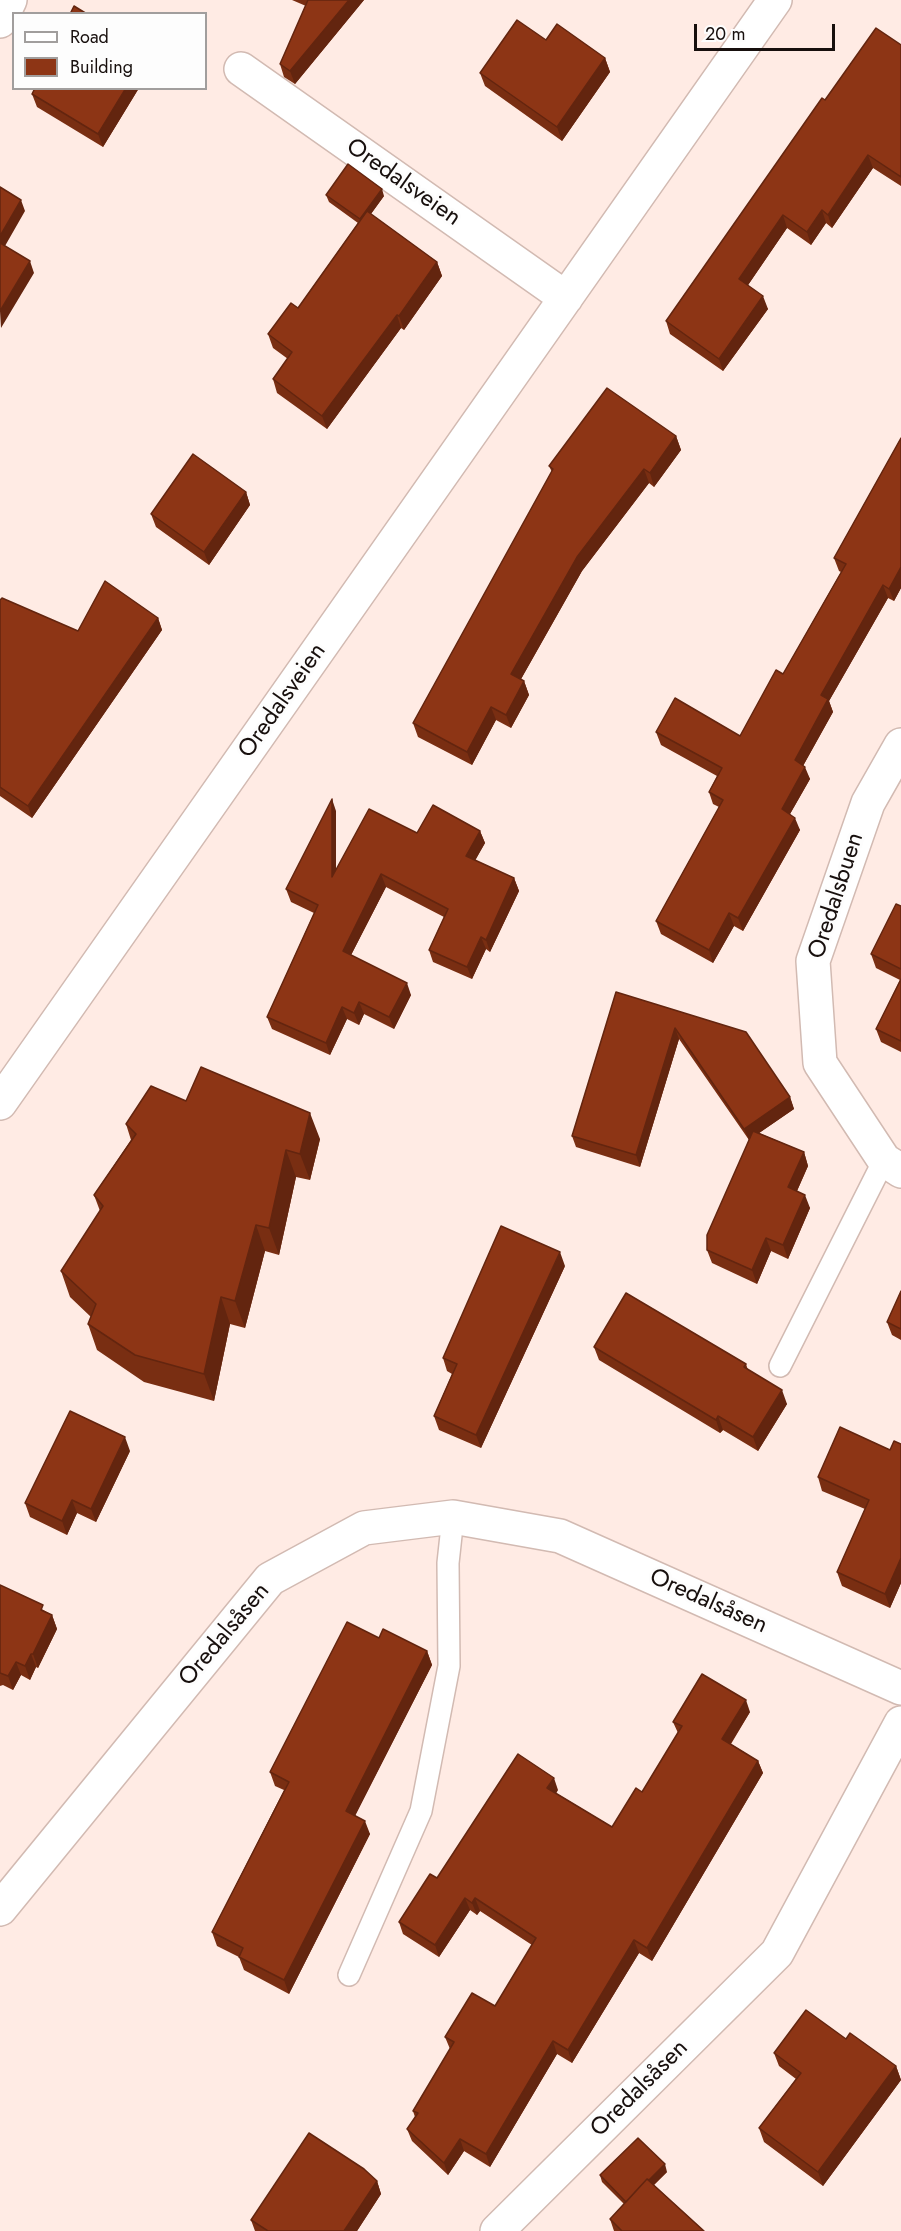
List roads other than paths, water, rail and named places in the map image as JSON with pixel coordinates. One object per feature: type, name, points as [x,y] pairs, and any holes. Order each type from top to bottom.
[{"type":"street","points":[[0,21],[10,0]]},
{"type":"street","name":"Oredalsveien","points":[[0,1103],[776,0]]},
{"type":"street","name":"Oredalsveien","points":[[241,69],[566,298]]},
{"type":"street","name":"Oredalsbuen","points":[[892,1166],[820,1063],[813,961],[868,803],[901,745]]},
{"type":"street","name":"Oredalsåsen","points":[[0,1909],[270,1579],[364,1528],[453,1517],[560,1536],[901,1688]]},
{"type":"street","name":"Oredalsåsen","points":[[497,2231],[777,1953],[901,1723]]},
{"type":"lane","points":[[780,1366],[892,1166]]},
{"type":"lane","points":[[349,1976],[421,1811],[449,1666],[448,1563],[453,1517]]}]
